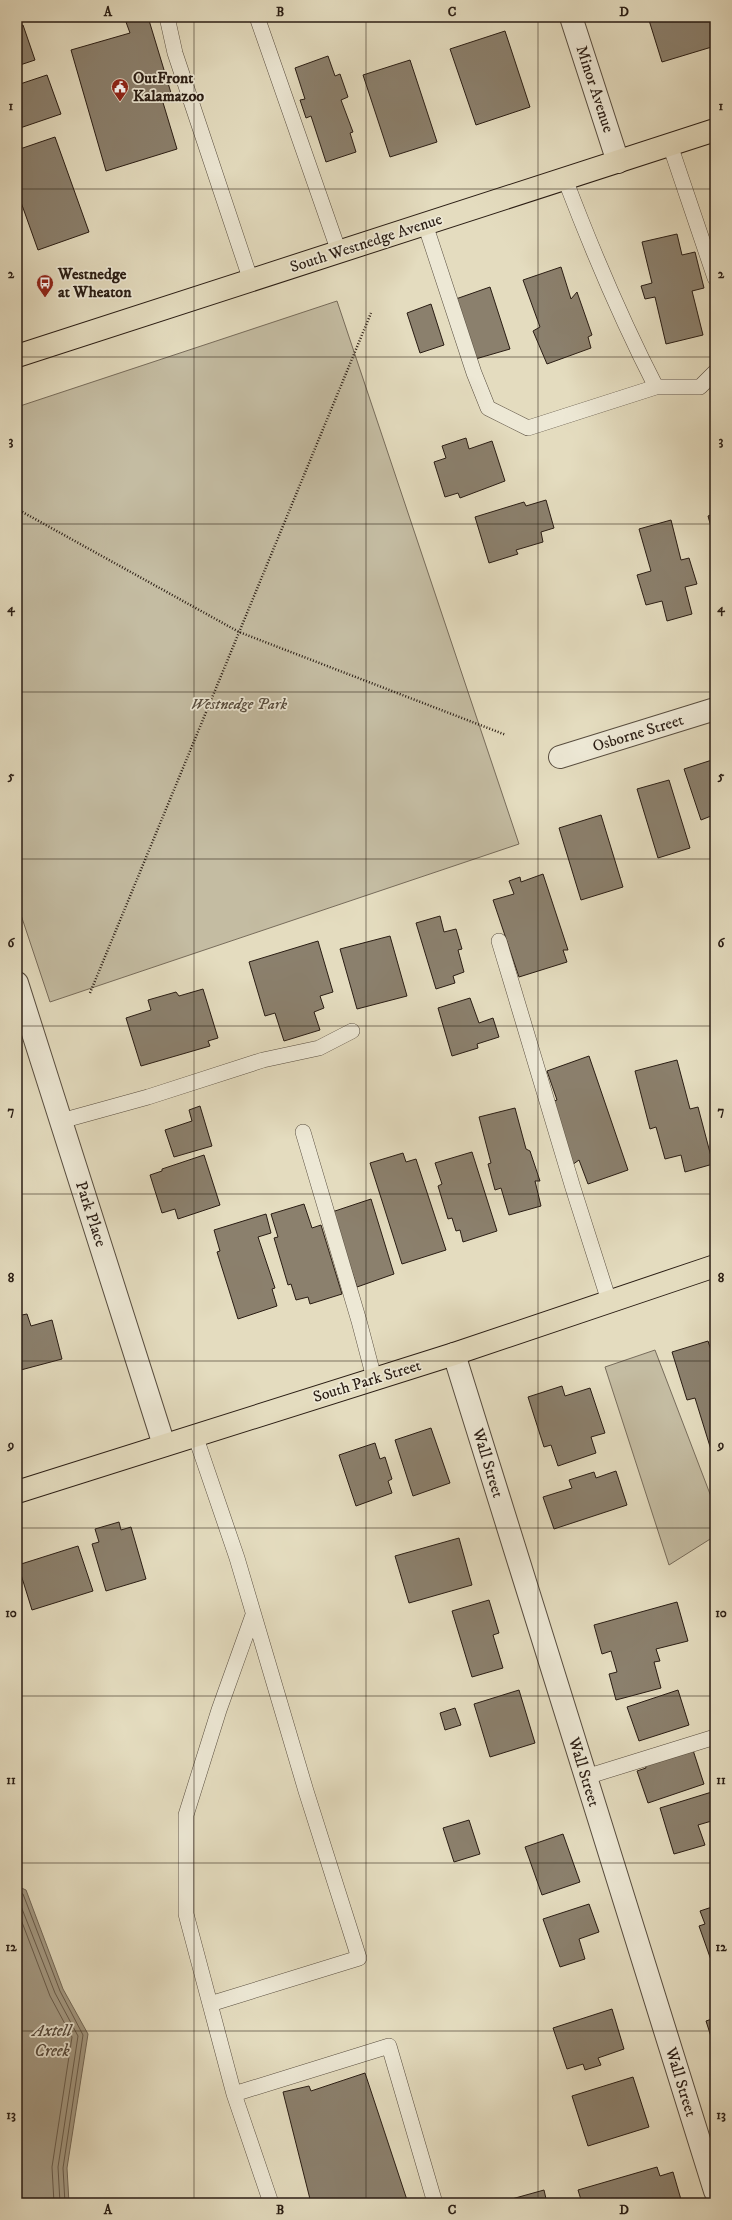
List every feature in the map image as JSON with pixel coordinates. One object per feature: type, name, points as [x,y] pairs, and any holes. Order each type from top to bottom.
[{"type":"main road","name":"South Westnedge Avenue","points":[[17,356],[715,130]]},
{"type":"main road","name":"South Park Street","points":[[17,1492],[374,1378],[454,1354],[715,1266]]},
{"type":"street","name":"Minor Avenue","points":[[571,17],[618,162]]},
{"type":"street","name":"Osborne Street","points":[[560,757],[715,709]]},
{"type":"street","name":"Park Place","points":[[17,983],[164,1445]]},
{"type":"street","name":"Wall Street","points":[[454,1354],[715,2191]]},
{"type":"lane","points":[[167,17],[175,54],[250,280]]},
{"type":"lane","points":[[257,17],[338,252]]},
{"type":"lane","points":[[670,145],[715,278]]},
{"type":"lane","points":[[565,179],[596,260],[632,341],[656,387]]},
{"type":"lane","points":[[425,224],[474,373],[488,408],[528,428],[656,387],[700,387],[715,372]]},
{"type":"lane","points":[[499,941],[573,1188],[610,1301]]},
{"type":"lane","points":[[61,1121],[148,1097],[263,1060],[320,1048],[352,1031]]},
{"type":"lane","points":[[303,1132],[359,1321],[374,1378]]},
{"type":"lane","points":[[195,1435],[237,1558],[253,1615],[359,1958],[210,2004]]},
{"type":"lane","points":[[253,1615],[219,1710],[186,1815],[186,1914],[234,2094],[271,2203]]},
{"type":"lane","points":[[586,1778],[715,1737]]},
{"type":"lane","points":[[234,2094],[388,2046],[435,2203]]},
{"type":"path","points":[[90,994],[371,313]]},
{"type":"path","points":[[17,509],[239,632],[506,735]]},
{"type":"green space","name":"Westnedge Park","points":[[337,301],[519,844],[50,1002],[17,903],[17,407]]},
{"type":"green space","points":[[655,1350],[715,1507],[715,1536],[669,1565],[605,1367]]},
{"type":"water","name":"Axtell Creek","points":[[17,1886],[26,1890],[63,1989],[88,2034],[67,2168],[69,2203],[17,2203]]},
{"type":"building","points":[[148,17],[171,93],[161,96],[177,149],[106,171],[71,50],[130,33],[126,22]]},
{"type":"building","points":[[648,17],[714,17],[715,46],[662,62]]},
{"type":"building","points":[[23,25],[35,60],[17,66],[17,27]]},
{"type":"building","points":[[505,31],[530,107],[476,125],[450,49]]},
{"type":"building","points":[[328,56],[335,76],[340,74],[348,97],[341,100],[353,132],[350,133],[356,152],[326,162],[311,116],[306,118],[300,100],[305,99],[295,68]]},
{"type":"building","points":[[410,60],[437,142],[390,157],[363,75]]},
{"type":"building","points":[[47,75],[61,114],[17,129],[17,85]]},
{"type":"building","points":[[55,137],[89,232],[38,250],[17,191],[17,150]]},
{"type":"building","points":[[677,234],[682,255],[695,252],[704,288],[692,291],[703,335],[666,344],[655,297],[645,299],[641,286],[652,283],[642,242]]},
{"type":"building","points":[[561,267],[571,299],[577,292],[592,335],[588,337],[591,348],[547,364],[533,331],[540,327],[523,280]]},
{"type":"building","points":[[490,287],[510,349],[472,360],[453,300]]},
{"type":"building","points":[[431,304],[444,345],[420,353],[407,313]]},
{"type":"building","points":[[466,438],[469,449],[492,441],[505,481],[460,498],[458,493],[445,497],[434,462],[446,458],[442,446]]},
{"type":"building","points":[[546,500],[554,528],[541,532],[543,542],[516,550],[518,554],[489,563],[475,517],[524,502],[526,506]]},
{"type":"building","points":[[715,513],[715,541],[708,516]]},
{"type":"building","points":[[671,520],[681,560],[689,558],[697,584],[685,587],[692,614],[667,621],[662,601],[646,605],[637,575],[651,571],[639,529]]},
{"type":"building","points":[[712,760],[715,770],[715,828],[711,816],[701,820],[684,769]]},
{"type":"building","points":[[669,780],[690,848],[658,858],[637,789]]},
{"type":"building","points":[[601,815],[623,887],[581,900],[559,828]]},
{"type":"building","points":[[543,874],[568,950],[563,950],[567,962],[519,977],[493,900],[514,894],[509,881],[520,877],[521,882]]},
{"type":"building","points":[[440,916],[444,932],[456,929],[462,949],[458,950],[464,972],[453,976],[455,983],[436,989],[416,923]]},
{"type":"building","points":[[390,936],[407,996],[357,1009],[340,949]]},
{"type":"building","points":[[318,941],[333,992],[320,996],[324,1008],[314,1012],[320,1030],[284,1041],[275,1013],[265,1016],[249,962]]},
{"type":"building","points":[[203,989],[218,1038],[208,1041],[210,1046],[141,1066],[126,1018],[151,1010],[148,1000],[176,992],[179,996]]},
{"type":"building","points":[[470,998],[479,1023],[493,1018],[499,1037],[477,1044],[478,1048],[452,1056],[438,1008]]},
{"type":"building","points":[[589,1056],[628,1170],[588,1184],[579,1160],[572,1165],[551,1102],[557,1100],[547,1071]]},
{"type":"building","points":[[677,1060],[690,1109],[698,1107],[713,1164],[685,1172],[681,1155],[665,1159],[656,1127],[650,1129],[635,1071]]},
{"type":"building","points":[[200,1106],[212,1146],[174,1157],[165,1130],[192,1121],[189,1110]]},
{"type":"building","points":[[515,1108],[526,1149],[530,1151],[540,1181],[535,1181],[541,1206],[509,1215],[501,1188],[495,1190],[488,1164],[491,1163],[479,1117]]},
{"type":"building","points":[[472,1152],[497,1231],[463,1242],[460,1230],[456,1231],[452,1218],[448,1219],[438,1186],[442,1184],[435,1163]]},
{"type":"building","points":[[403,1153],[406,1162],[416,1159],[446,1250],[402,1264],[370,1163]]},
{"type":"building","points":[[204,1155],[220,1205],[178,1219],[175,1209],[162,1213],[150,1175],[162,1171],[162,1169]]},
{"type":"building","points":[[371,1199],[394,1274],[357,1287],[332,1212]]},
{"type":"building","points":[[304,1204],[312,1228],[321,1225],[342,1294],[310,1304],[308,1297],[296,1300],[291,1284],[288,1285],[274,1238],[278,1237],[271,1214]]},
{"type":"building","points":[[266,1214],[271,1233],[258,1237],[275,1288],[272,1289],[277,1306],[238,1319],[217,1252],[220,1251],[214,1230]]},
{"type":"building","points":[[27,1314],[31,1326],[52,1320],[62,1359],[17,1371],[17,1316]]},
{"type":"building","points":[[708,1341],[715,1362],[715,1452],[712,1453],[695,1398],[687,1400],[672,1352]]},
{"type":"building","points":[[562,1386],[565,1396],[590,1388],[605,1433],[591,1437],[596,1453],[558,1466],[551,1445],[544,1447],[528,1397]]},
{"type":"building","points":[[431,1428],[450,1483],[413,1496],[395,1440]]},
{"type":"building","points":[[375,1443],[380,1459],[385,1457],[392,1479],[388,1481],[392,1493],[356,1506],[339,1455]]},
{"type":"building","points":[[616,1471],[627,1505],[554,1529],[543,1497],[572,1488],[569,1480],[594,1472],[596,1478]]},
{"type":"building","points":[[119,1522],[121,1530],[131,1527],[146,1579],[106,1591],[92,1544],[99,1542],[95,1529]]},
{"type":"building","points":[[459,1538],[472,1585],[409,1603],[395,1556]]},
{"type":"building","points":[[78,1546],[93,1591],[32,1610],[18,1565]]},
{"type":"building","points":[[489,1600],[499,1633],[493,1635],[503,1668],[472,1677],[452,1611]]},
{"type":"building","points":[[677,1602],[688,1641],[656,1649],[660,1661],[654,1662],[661,1688],[616,1700],[609,1674],[617,1672],[611,1651],[602,1654],[594,1625]]},
{"type":"building","points":[[519,1690],[535,1743],[490,1757],[474,1704]]},
{"type":"building","points":[[678,1690],[689,1725],[639,1741],[627,1707]]},
{"type":"building","points":[[455,1708],[461,1725],[445,1730],[440,1713]]},
{"type":"building","points":[[692,1747],[704,1784],[648,1803],[637,1771],[646,1768],[645,1764]]},
{"type":"building","points":[[715,1791],[715,1820],[698,1825],[705,1845],[674,1854],[660,1808]]},
{"type":"building","points":[[469,1820],[480,1854],[454,1862],[443,1828]]},
{"type":"building","points":[[563,1834],[580,1882],[542,1895],[525,1847]]},
{"type":"building","points":[[589,1904],[599,1932],[579,1939],[585,1959],[560,1967],[543,1919]]},
{"type":"building","points":[[715,1906],[715,1958],[711,1960],[699,1926],[705,1924],[700,1911]]},
{"type":"building","points":[[612,2009],[624,2049],[598,2058],[601,2065],[585,2070],[583,2064],[567,2069],[553,2028]]},
{"type":"building","points":[[715,2018],[715,2049],[706,2021]]},
{"type":"building","points":[[365,2073],[408,2203],[311,2203],[283,2092],[309,2086],[311,2091]]},
{"type":"building","points":[[633,2077],[649,2127],[588,2146],[572,2096]]},
{"type":"building","points":[[657,2167],[660,2176],[673,2172],[682,2203],[582,2203],[578,2190]]},
{"type":"building","points":[[544,2190],[547,2203],[501,2202]]},
{"type":"place","name":"OutFront Kalamazoo","points":[[120,102]]},
{"type":"place","name":"Westnedge at Wheaton","points":[[45,298]]}]
